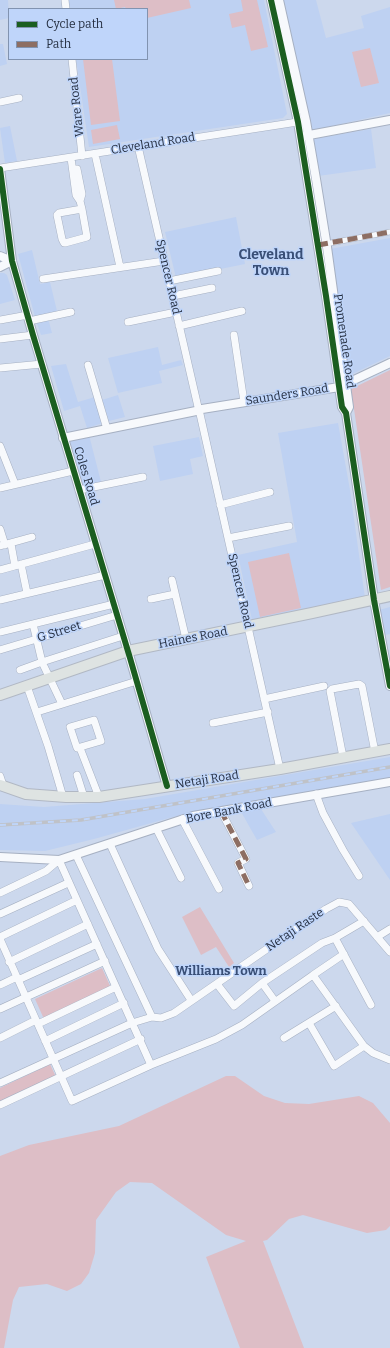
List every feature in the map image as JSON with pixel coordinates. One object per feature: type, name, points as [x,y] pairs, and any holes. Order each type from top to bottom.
[{"type":"main road","name":"Haines Road","points":[[0,695],[128,651],[390,596]]},
{"type":"main road","name":"Netaji Road","points":[[1,782],[26,794],[99,797],[390,749]]},
{"type":"street","name":"Promenade Road","points":[[271,0],[302,121],[309,136],[326,245],[331,304],[342,385],[349,407],[346,413],[374,600],[390,684]]},
{"type":"street","name":"Promenade Road","points":[[279,0],[302,121],[300,137],[318,247],[331,304]]},
{"type":"street","name":"Ware Road","points":[[72,60],[76,157],[82,194],[80,200],[82,208],[87,237],[64,243],[57,215],[59,213],[82,208]]},
{"type":"street","points":[[0,102],[20,98]]},
{"type":"street","points":[[300,137],[390,120]]},
{"type":"street","name":"Cleveland Road","points":[[0,169],[302,121]]},
{"type":"street","name":"Spencer Road","points":[[138,146],[280,768]]},
{"type":"street","points":[[95,154],[120,267]]},
{"type":"street","name":"Coles Road","points":[[0,169],[2,194],[12,261],[63,438],[114,604],[167,786]]},
{"type":"street","points":[[318,247],[390,232]]},
{"type":"street","points":[[0,256],[12,261]]},
{"type":"street","points":[[0,267],[12,261]]},
{"type":"street","points":[[43,279],[164,261]]},
{"type":"street","points":[[169,280],[218,271]]},
{"type":"street","points":[[173,296],[212,288]]},
{"type":"street","points":[[179,326],[242,311]]},
{"type":"street","points":[[0,320],[29,318],[71,312]]},
{"type":"street","points":[[128,322],[176,312]]},
{"type":"street","points":[[0,339],[33,335]]},
{"type":"street","points":[[234,335],[244,402]]},
{"type":"street","name":"Saunders Road","points":[[63,438],[199,410],[342,385],[390,363]]},
{"type":"street","points":[[0,368],[42,364]]},
{"type":"street","points":[[88,365],[107,429]]},
{"type":"street","points":[[0,446],[15,484]]},
{"type":"street","points":[[0,488],[73,470]]},
{"type":"street","points":[[79,490],[143,477]]},
{"type":"street","points":[[220,505],[270,492]]},
{"type":"street","points":[[228,538],[289,526]]},
{"type":"street","points":[[0,529],[5,545],[18,565],[27,593]]},
{"type":"street","points":[[5,545],[32,537]]},
{"type":"street","points":[[0,570],[96,544]]},
{"type":"street","points":[[0,600],[105,575]]},
{"type":"street","points":[[172,580],[186,639]]},
{"type":"street","points":[[151,599],[175,594]]},
{"type":"street","points":[[0,632],[114,604]]},
{"type":"street","name":"G Street","points":[[0,650],[117,615]]},
{"type":"street","points":[[33,624],[42,662],[62,704]]},
{"type":"street","points":[[20,670],[123,636]]},
{"type":"street","points":[[37,712],[137,681]]},
{"type":"street","points":[[344,757],[330,691],[332,689],[359,684],[362,686],[375,752]]},
{"type":"street","points":[[27,686],[37,712],[62,796]]},
{"type":"street","points":[[264,699],[324,686]]},
{"type":"street","points":[[213,723],[268,712]]},
{"type":"street","points":[[80,748],[101,741],[94,720],[70,727],[77,748],[80,748],[99,797]]},
{"type":"street","points":[[77,775],[84,797]]},
{"type":"street","name":"Bore Bank Road","points":[[0,856],[58,860],[193,816],[390,782]]},
{"type":"street","points":[[316,794],[323,813],[342,850],[359,876]]},
{"type":"street","points":[[221,811],[246,859],[238,864],[249,886]]},
{"type":"street","points":[[182,820],[219,889]]},
{"type":"street","points":[[156,828],[181,878]]},
{"type":"street","points":[[110,844],[158,949],[191,1000]]},
{"type":"street","points":[[76,855],[152,1017]]},
{"type":"street","points":[[0,893],[46,871],[58,860],[132,1023],[141,1039],[151,1064]]},
{"type":"street","points":[[0,914],[68,883]]},
{"type":"street","points":[[77,900],[0,938],[72,1101],[151,1064],[216,1039],[242,1025],[344,954]]},
{"type":"street","name":"Netaji Raste","points":[[0,1083],[132,1023],[152,1017],[161,1018],[174,1013],[293,931],[339,902],[349,904],[390,952]]},
{"type":"street","points":[[217,984],[234,1006],[262,983],[322,943],[335,938],[364,921]]},
{"type":"street","points":[[10,962],[88,924]]},
{"type":"street","points":[[378,938],[390,929]]},
{"type":"street","points":[[335,938],[371,1005]]},
{"type":"street","points":[[0,986],[97,944]]},
{"type":"street","points":[[0,1009],[105,962]]},
{"type":"street","points":[[313,975],[364,1046],[373,1053],[390,1060]]},
{"type":"street","points":[[262,983],[276,1002]]},
{"type":"street","points":[[0,1038],[116,987]]},
{"type":"street","points":[[45,1040],[124,1003]]},
{"type":"street","points":[[284,1038],[336,1006]]},
{"type":"street","points":[[309,1023],[334,1066],[364,1046]]},
{"type":"street","points":[[0,1105],[141,1039]]},
{"type":"shaded area","points":[[0,0],[8,0],[8,18],[0,20]]},
{"type":"shaded area","points":[[68,0],[264,0],[287,114],[283,118],[89,147],[76,60],[148,60],[148,8],[69,8]]},
{"type":"shaded area","points":[[114,0],[189,0],[191,8],[148,18],[148,8],[116,8]]},
{"type":"shaded area","points":[[241,0],[257,0],[268,47],[251,51],[245,25],[232,28],[229,14],[243,11]]},
{"type":"shaded area","points":[[282,0],[316,0],[326,38],[364,28],[361,16],[390,7],[390,113],[310,131]]},
{"type":"shaded area","points":[[0,44],[3,44],[7,64],[0,66]]},
{"type":"shaded area","points":[[370,48],[379,83],[361,87],[352,52]]},
{"type":"shaded area","points":[[83,60],[112,60],[120,121],[91,125]]},
{"type":"shaded area","points":[[117,125],[120,139],[93,144],[91,130]]},
{"type":"shaded area","points":[[10,126],[17,161],[5,163],[0,128]]},
{"type":"shaded area","points":[[371,129],[376,168],[318,176],[313,139]]},
{"type":"shaded area","points":[[236,217],[245,264],[176,278],[165,232]]},
{"type":"shaded area","points":[[390,238],[390,356],[346,377],[330,249]]},
{"type":"shaded area","points":[[32,250],[40,284],[50,282],[57,311],[35,317],[18,254]]},
{"type":"shaded area","points":[[0,273],[7,275],[15,300],[0,304]]},
{"type":"shaded area","points":[[48,318],[52,333],[41,335],[36,321]]},
{"type":"shaded area","points":[[158,347],[162,365],[181,360],[183,365],[159,371],[162,383],[118,393],[108,358]]},
{"type":"shaded area","points":[[66,364],[78,402],[95,397],[103,423],[87,428],[80,406],[64,411],[51,366]]},
{"type":"shaded area","points":[[390,370],[390,587],[381,590],[351,389]]},
{"type":"shaded area","points":[[118,395],[125,417],[109,421],[102,400]]},
{"type":"shaded area","points":[[338,423],[350,490],[365,598],[252,620],[238,555],[297,542],[278,433]]},
{"type":"shaded area","points":[[89,435],[101,482],[83,486],[69,438]]},
{"type":"shaded area","points":[[199,437],[203,456],[190,459],[193,474],[160,481],[153,446]]},
{"type":"shaded area","points":[[289,553],[301,608],[260,617],[248,562]]},
{"type":"shaded area","points":[[390,607],[390,634],[385,635],[379,610]]},
{"type":"shaded area","points":[[390,757],[390,779],[191,812],[45,851],[0,850],[0,804],[44,807],[145,799]]},
{"type":"shaded area","points":[[259,806],[276,832],[257,840],[240,810]]},
{"type":"shaded area","points":[[390,814],[390,880],[351,823]]},
{"type":"shaded area","points":[[200,907],[234,963],[229,967],[216,947],[201,955],[182,917]]},
{"type":"shaded area","points":[[102,968],[111,988],[44,1019],[35,999]]},
{"type":"shaded area","points":[[50,1064],[56,1077],[0,1103],[0,1088]]},
{"type":"shaded area","points":[[226,1076],[235,1076],[264,1096],[285,1103],[309,1104],[359,1096],[373,1103],[390,1123],[390,1226],[386,1230],[367,1233],[303,1215],[289,1219],[267,1240],[263,1241],[304,1348],[240,1348],[206,1257],[246,1241],[226,1235],[152,1183],[130,1182],[116,1192],[96,1220],[95,1253],[89,1273],[81,1284],[67,1291],[47,1284],[19,1287],[13,1300],[4,1348],[0,1348],[0,1156],[29,1145],[119,1126]]},
{"type":"railway","points":[[0,825],[81,820],[390,767]]},
{"type":"marked path","points":[[318,245],[390,232]]},
{"type":"marked path","points":[[221,811],[246,859],[238,863],[249,886]]},
{"type":"cycle path","points":[[271,0],[298,122],[342,407],[346,413],[374,600],[390,686]]},
{"type":"cycle path","points":[[0,169],[12,261],[167,786]]},
{"type":"district","name":"Cleveland Town","points":[[271,264]]},
{"type":"district","name":"Williams Town","points":[[221,971]]}]
